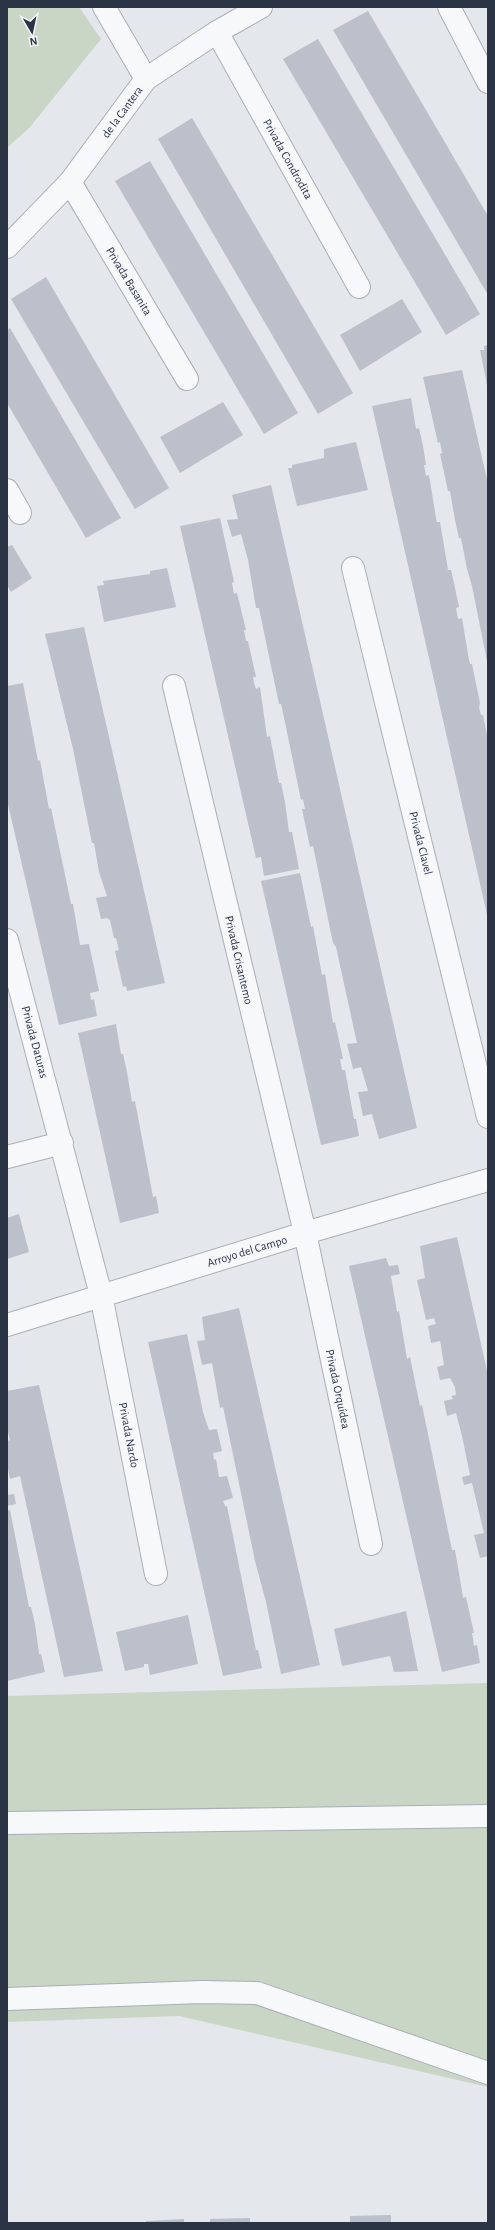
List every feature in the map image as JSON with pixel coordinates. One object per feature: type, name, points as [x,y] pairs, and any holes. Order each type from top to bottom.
[{"type":"street","points":[[104,7],[146,79]]},
{"type":"street","name":"de la Cantera","points":[[7,247],[70,182],[146,79],[218,32],[262,7]]},
{"type":"street","points":[[449,7],[488,82]]},
{"type":"street","name":"Privada Condrodita","points":[[218,32],[359,287]]},
{"type":"street","name":"Privada Basanita","points":[[70,182],[187,379]]},
{"type":"street","points":[[7,490],[20,513]]},
{"type":"street","name":"Privada Clavel","points":[[353,568],[488,1118]]},
{"type":"street","name":"Privada Crisantemo","points":[[174,686],[305,1234]]},
{"type":"street","name":"Privada Daturas","points":[[7,940],[62,1143],[101,1295]]},
{"type":"street","points":[[7,1157],[62,1143]]},
{"type":"street","name":"Arroyo del Campo","points":[[7,1325],[101,1295],[488,1180]]},
{"type":"street","name":"Privada Orquídea","points":[[305,1234],[371,1544]]},
{"type":"street","name":"Privada Nardo","points":[[101,1295],[156,1574]]},
{"type":"street","points":[[7,1823],[488,1816]]},
{"type":"street","points":[[7,1999],[202,1992],[257,1993],[488,2074]]},
{"type":"green space","points":[[7,7],[79,7],[101,39],[30,127],[7,148]]},
{"type":"green space","points":[[488,1683],[488,2087],[179,2016],[7,2022],[7,1696]]},
{"type":"building","points":[[368,11],[488,216],[488,295],[333,30]]},
{"type":"building","points":[[318,39],[480,314],[446,335],[283,59]]},
{"type":"building","points":[[192,118],[353,393],[318,414],[158,139]]},
{"type":"building","points":[[150,161],[298,413],[264,434],[115,181]]},
{"type":"building","points":[[46,277],[169,488],[135,509],[11,299]]},
{"type":"building","points":[[402,299],[422,332],[360,371],[340,335]]},
{"type":"building","points":[[10,328],[121,518],[86,538],[7,403],[7,330]]},
{"type":"building","points":[[488,345],[487,385],[480,350],[484,350],[484,346]]},
{"type":"building","points":[[462,370],[488,484],[487,661],[472,586],[461,538],[459,538],[450,491],[448,491],[440,454],[442,453],[440,442],[438,443],[423,377]]},
{"type":"building","points":[[411,398],[416,429],[419,428],[423,446],[426,476],[429,475],[436,518],[437,522],[440,522],[448,570],[451,570],[455,588],[459,607],[456,608],[458,619],[462,618],[469,660],[470,664],[472,664],[480,703],[479,708],[481,715],[483,715],[488,740],[488,919],[372,406]]},
{"type":"building","points":[[223,402],[243,435],[180,473],[160,437]]},
{"type":"building","points":[[356,442],[368,490],[297,506],[288,468],[292,468],[292,465],[324,458],[324,449]]},
{"type":"building","points":[[271,485],[417,1128],[379,1139],[372,1114],[363,1116],[358,1092],[368,1091],[361,1067],[353,1069],[347,1044],[357,1043],[336,947],[333,943],[313,846],[310,847],[302,809],[305,809],[303,799],[301,800],[259,608],[256,608],[248,560],[241,534],[232,537],[227,520],[238,519],[232,495]]},
{"type":"building","points":[[220,518],[234,582],[232,583],[234,594],[237,593],[246,630],[244,630],[246,641],[248,641],[256,677],[253,677],[254,683],[256,689],[260,687],[267,737],[270,736],[279,783],[281,783],[285,802],[289,832],[292,832],[299,869],[264,876],[261,857],[256,858],[180,526]]},
{"type":"building","points":[[12,545],[32,578],[11,592],[7,585],[7,547]]},
{"type":"building","points":[[167,568],[176,607],[104,622],[97,586],[104,585],[103,581],[150,574],[150,571]]},
{"type":"building","points":[[84,627],[165,983],[127,991],[126,986],[123,987],[115,951],[119,950],[116,938],[114,938],[110,920],[107,918],[101,919],[96,898],[107,896],[99,872],[94,843],[92,843],[73,749],[45,634]]},
{"type":"building","points":[[23,683],[38,761],[40,760],[49,809],[51,808],[71,904],[73,904],[80,945],[89,944],[99,991],[90,993],[91,1000],[94,999],[97,1016],[59,1025],[7,800],[7,686]]},
{"type":"building","points":[[300,873],[311,927],[313,926],[322,975],[325,974],[333,1023],[335,1022],[343,1059],[340,1059],[342,1070],[345,1070],[354,1119],[356,1119],[359,1136],[321,1145],[261,881]]},
{"type":"building","points":[[116,1024],[132,1102],[135,1101],[153,1197],[156,1196],[159,1213],[120,1223],[78,1033]]},
{"type":"building","points":[[19,1214],[29,1252],[7,1259],[7,1218]]},
{"type":"building","points":[[457,1237],[488,1375],[488,1556],[480,1558],[474,1535],[484,1533],[472,1483],[464,1485],[462,1477],[470,1475],[462,1436],[456,1413],[447,1416],[444,1401],[453,1399],[451,1396],[456,1395],[455,1387],[450,1378],[440,1380],[437,1367],[444,1365],[440,1341],[431,1343],[428,1326],[436,1324],[434,1318],[426,1320],[417,1280],[425,1278],[420,1246]]},
{"type":"building","points":[[386,1258],[389,1266],[398,1265],[400,1274],[391,1276],[397,1312],[399,1311],[407,1359],[410,1357],[420,1406],[422,1405],[452,1550],[455,1550],[463,1598],[466,1597],[474,1633],[472,1633],[474,1646],[477,1645],[480,1663],[442,1672],[349,1266]]},
{"type":"building","points":[[239,1308],[320,1665],[281,1674],[266,1602],[255,1561],[224,1411],[223,1407],[220,1408],[212,1363],[202,1365],[197,1341],[205,1340],[202,1317]]},
{"type":"building","points":[[187,1334],[203,1412],[209,1430],[217,1429],[222,1451],[213,1453],[214,1460],[216,1459],[219,1477],[227,1476],[233,1498],[223,1501],[225,1506],[227,1506],[256,1650],[258,1650],[262,1668],[223,1676],[148,1342]]},
{"type":"building","points":[[39,1385],[103,1671],[64,1677],[20,1476],[10,1479],[7,1464],[7,1441],[10,1440],[7,1427],[7,1391]]},
{"type":"building","points":[[14,1494],[16,1504],[7,1506],[7,1495]]},
{"type":"building","points":[[10,1510],[29,1607],[31,1607],[35,1624],[39,1654],[41,1654],[45,1672],[7,1681],[7,1511]]},
{"type":"building","points":[[406,1611],[418,1671],[394,1672],[390,1656],[342,1666],[334,1629]]},
{"type":"building","points":[[188,1615],[198,1664],[150,1675],[148,1664],[144,1664],[144,1667],[125,1671],[116,1632]]},
{"type":"building","points":[[391,2215],[391,2223],[350,2223],[350,2216]]},
{"type":"building","points":[[250,2218],[250,2223],[210,2223],[210,2219]]},
{"type":"building","points":[[184,2219],[184,2223],[146,2223],[146,2221]]}]
